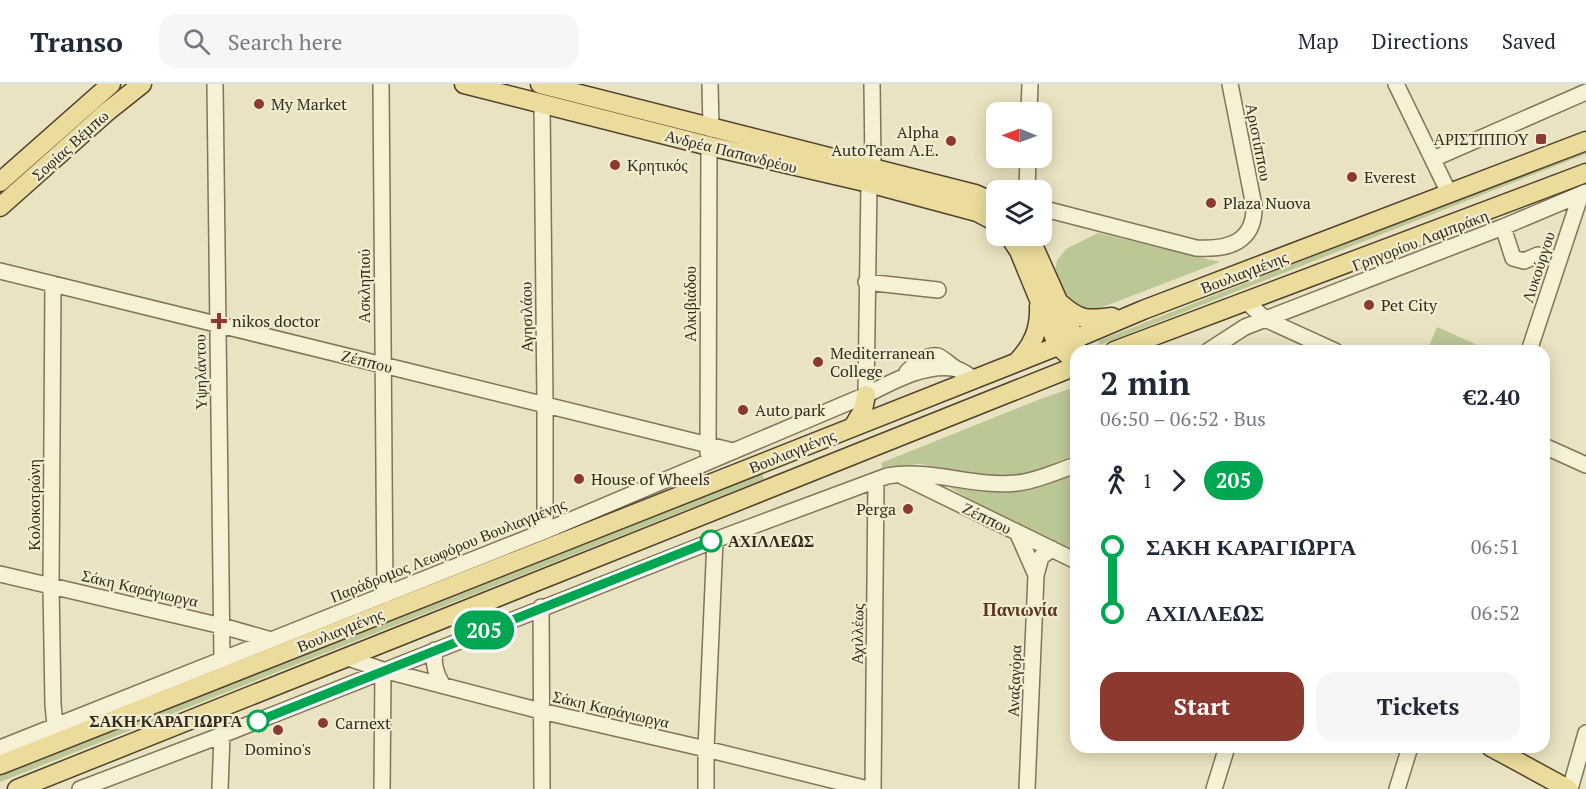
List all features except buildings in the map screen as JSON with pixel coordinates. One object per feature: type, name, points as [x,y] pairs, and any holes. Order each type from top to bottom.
[{"type":"main road","name":"Σοφίας Βέμπω","points":[[0,182],[111,84]]},
{"type":"main road","name":"Σοφίας Βέμπω","points":[[0,207],[108,111],[142,84]]},
{"type":"main road","name":"Ανδρέα Παπανδρέου","points":[[464,84],[542,104],[710,137],[871,175],[975,194],[986,199]]},
{"type":"main road","name":"Ανδρέα Παπανδρέου","points":[[541,84],[710,137]]},
{"type":"main road","name":"Βουλιαγμένης","points":[[1076,345],[1143,310],[1586,141]]},
{"type":"main road","name":"Βουλιαγμένης","points":[[1132,345],[1586,172]]},
{"type":"main road","name":"Ανδρέα Παπανδρέου","points":[[871,175],[986,217]]},
{"type":"main road","points":[[1016,246],[1058,346],[1070,358]]},
{"type":"main road","points":[[1033,246],[1076,345]]},
{"type":"main road","points":[[1016,362],[1029,347],[1038,329],[1040,320],[1038,301]]},
{"type":"main road","points":[[1059,303],[1072,314],[1093,320],[1118,317],[1143,310]]},
{"type":"main road","name":"Βουλιαγμένης","points":[[0,765],[1016,362],[1058,346],[1070,345]]},
{"type":"main road","name":"Βουλιαγμένης","points":[[16,789],[348,658],[1070,366]]},
{"type":"main road","points":[[853,427],[863,410],[866,395]]},
{"type":"main road","points":[[1502,753],[1569,789]]},
{"type":"street","name":"Υψηλάντου","points":[[214,84],[217,162],[222,660]]},
{"type":"street","name":"Ασκληπιού","points":[[381,84],[385,595]]},
{"type":"street","name":"Αλκιβιάδου","points":[[708,462],[710,84]]},
{"type":"street","points":[[866,395],[872,84]]},
{"type":"street","points":[[1029,102],[1030,84]]},
{"type":"street","name":"Αριστίππου","points":[[1052,211],[1196,248],[1214,249],[1234,244],[1251,229],[1254,206],[1230,84]]},
{"type":"street","points":[[1396,84],[1449,193]]},
{"type":"street","points":[[1433,159],[1586,93]]},
{"type":"street","name":"Αγησιλάου","points":[[542,104],[544,531]]},
{"type":"street","name":"Γρηγορίου Λαμπράκη","points":[[1216,345],[1233,333],[1265,319],[1503,227],[1584,193]]},
{"type":"street","name":"Λυκούργου","points":[[1531,345],[1584,193]]},
{"type":"street","points":[[1503,227],[1513,258],[1524,261],[1538,255]]},
{"type":"street","name":"Ζέππου","points":[[0,271],[733,452]]},
{"type":"street","points":[[867,282],[938,290]]},
{"type":"street","name":"Κολοκοτρώνη","points":[[53,284],[51,586],[55,726]]},
{"type":"street","points":[[1246,301],[1265,319],[1322,345]]},
{"type":"street","name":"Παράδρομος Λεωφόρου Βουλιαγμένης","points":[[0,748],[544,531],[866,395],[903,377],[931,370],[955,368],[974,379]]},
{"type":"street","points":[[1550,449],[1586,465]]},
{"type":"street","points":[[80,789],[222,735],[542,607],[876,480],[899,474],[921,474],[990,483],[1018,483],[1070,467]]},
{"type":"street","name":"Ζέππου","points":[[899,474],[1070,558]]},
{"type":"street","name":"Αχιλλέως","points":[[871,789],[876,480]]},
{"type":"street","name":"Αναξαγόρα","points":[[1017,532],[1036,575]]},
{"type":"street","points":[[706,789],[715,540]]},
{"type":"street","name":"Αναξαγόρα","points":[[1027,789],[1036,575],[1041,557],[1052,549]]},
{"type":"street","name":"Σάκη Καράγιωργα","points":[[0,574],[222,626],[271,640]]},
{"type":"street","points":[[542,607],[542,789]]},
{"type":"street","points":[[435,650],[434,667],[442,684]]},
{"type":"street","name":"Σάκη Καράγιωργα","points":[[348,658],[383,670],[541,711],[871,789]]},
{"type":"street","points":[[382,789],[383,670]]},
{"type":"street","points":[[1569,789],[1586,733]]},
{"type":"street","points":[[220,789],[222,735]]},
{"type":"street","points":[[1214,789],[1225,753]]},
{"type":"street","points":[[1397,789],[1408,753]]},
{"type":"green space","points":[[1586,149],[1586,154],[1100,345],[1098,341]]},
{"type":"green space","points":[[1098,233],[1220,262],[1087,313],[1066,301],[1055,271],[1057,260],[1066,249]]},
{"type":"green space","points":[[1437,327],[1478,345],[1430,345]]},
{"type":"green space","points":[[1070,389],[1070,457],[1020,476],[1004,477],[920,464],[883,468],[881,463]]},
{"type":"green space","points":[[1070,471],[1070,550],[978,504],[944,484],[1004,493],[1034,486]]},
{"type":"green space","points":[[762,474],[764,479],[0,782],[0,775]]},
{"type":"bus line","name":"205","points":[[258,721],[711,541]]},
{"type":"place","name":"My Market","points":[[259,104]]},
{"type":"place","name":"ΑΡΙΣΤΙΠΠΟΥ","points":[[1541,139]]},
{"type":"place","name":"Alpha AutoTeam Α.Ε.","points":[[951,141]]},
{"type":"place","name":"Κρητικός","points":[[615,165]]},
{"type":"place","name":"Everest","points":[[1352,177]]},
{"type":"place","name":"Plaza Nuova","points":[[1211,203]]},
{"type":"place","name":"Pet City","points":[[1369,305]]},
{"type":"place","name":"nikos doctor","points":[[219,321]]},
{"type":"place","name":"Mediterranean College","points":[[818,362]]},
{"type":"place","name":"Auto park","points":[[743,410]]},
{"type":"place","name":"House of Wheels","points":[[579,479]]},
{"type":"place","name":"Perga","points":[[908,509]]},
{"type":"place","name":"ΑΧΙΛΛΕΩΣ","points":[[711,541]]},
{"type":"place","name":"ΣΑΚΗ ΚΑΡΑΓΙΩΡΓΑ","points":[[258,721]]},
{"type":"place","name":"Carnext","points":[[323,723]]},
{"type":"place","name":"Domino's","points":[[278,730]]},
{"type":"district","name":"Πανιωνία","points":[[1020,609]]}]
